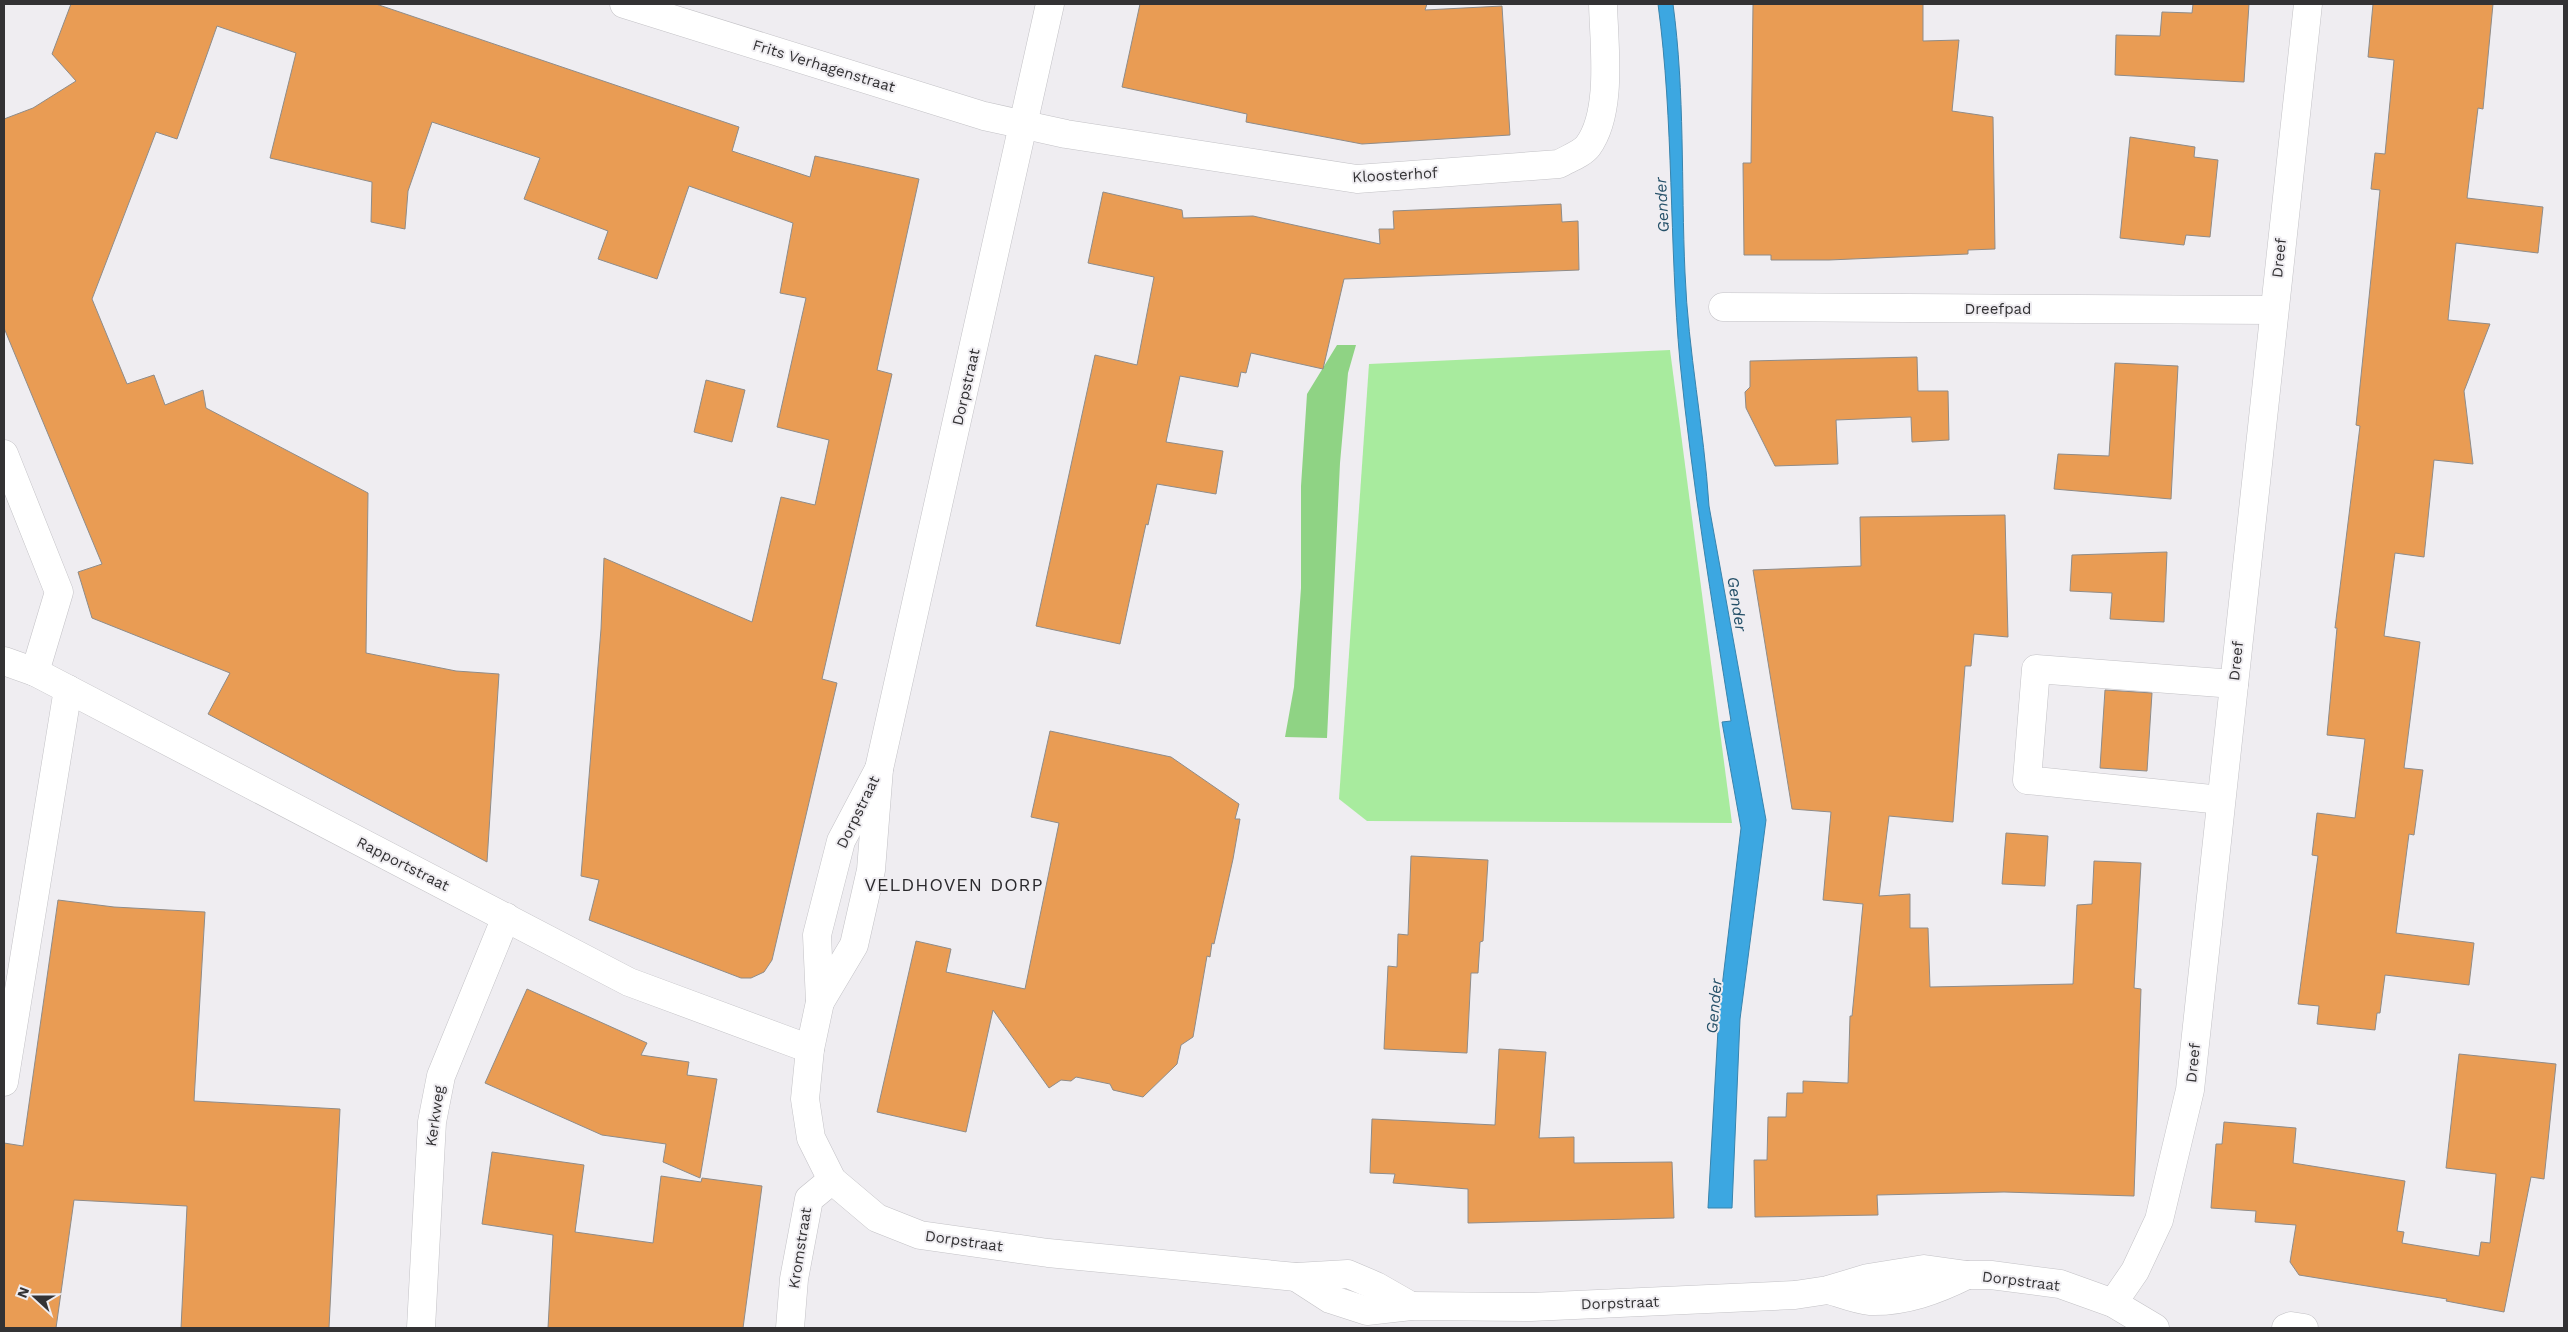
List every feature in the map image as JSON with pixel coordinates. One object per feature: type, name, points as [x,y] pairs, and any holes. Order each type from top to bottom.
[{"type":"street","name":"Frits Verhagenstraat","points":[[624,4],[984,116],[1025,125]]},
{"type":"street","name":"Dorpstraat","points":[[820,1002],[854,945],[872,870],[879,769],[1025,125],[1050,4]]},
{"type":"street","name":"Kloosterhof","points":[[1025,125],[1066,134],[1357,179],[1559,164],[1587,148],[1597,129],[1604,102],[1604,4]]},
{"type":"street","name":"Dreef","points":[[2113,1303],[2135,1271],[2160,1220],[2190,1090],[2308,4]]},
{"type":"street","name":"Dreefpad","points":[[1723,307],[2274,310]]},
{"type":"street","points":[[4,454],[59,592],[35,672]]},
{"type":"street","name":"Rapportstraat","points":[[4,661],[35,672],[629,982],[810,1049]]},
{"type":"street","points":[[2221,800],[2027,780],[2036,669],[2234,684]]},
{"type":"street","points":[[4,1082],[68,689]]},
{"type":"street","name":"Dorpstraat","points":[[879,769],[841,841],[817,935],[820,1002],[810,1049],[805,1099],[811,1138],[832,1180],[877,1218],[920,1235],[1048,1252],[1296,1277],[1330,1299],[1367,1311],[1412,1317],[1577,1305],[1795,1295],[1828,1290],[1868,1278],[1924,1269],[2060,1284],[2113,1303],[2155,1328]]},
{"type":"street","name":"Kerkweg","points":[[421,1328],[432,1122],[441,1076],[506,918]]},
{"type":"street","name":"Kromstraat","points":[[790,1328],[794,1279],[808,1199],[832,1180]]},
{"type":"street","points":[[2286,1328],[2291,1326],[2304,1328]]},
{"type":"green space","points":[[1337,345],[1356,345],[1348,373],[1340,463],[1327,738],[1285,737],[1294,687],[1301,588],[1301,486],[1307,394]]},
{"type":"green space","points":[[1670,350],[1732,823],[1367,821],[1339,799],[1369,364]]},
{"type":"water","points":[[1658,4],[1673,4],[1677,37],[1687,302],[1709,506],[1766,820],[1740,1019],[1732,1208],[1708,1208],[1719,1012],[1741,828],[1722,722],[1731,721],[1696,497],[1680,362],[1674,272],[1667,93]]},
{"type":"building","points":[[71,4],[376,4],[739,127],[732,151],[810,177],[815,156],[919,179],[877,370],[892,374],[822,679],[837,683],[772,960],[764,972],[751,978],[741,978],[589,920],[599,880],[581,876],[601,629],[604,558],[752,622],[781,497],[815,505],[829,440],[777,427],[806,298],[780,293],[793,223],[689,186],[657,279],[598,259],[608,231],[524,199],[540,158],[432,122],[408,191],[405,229],[371,222],[372,182],[270,158],[296,53],[217,26],[177,139],[156,132],[92,299],[127,384],[154,375],[165,405],[203,390],[206,408],[368,493],[366,653],[456,671],[499,674],[487,862],[208,714],[230,673],[92,618],[78,572],[102,564],[4,328],[4,119],[33,108],[76,81],[52,54]]},
{"type":"building","points":[[1140,4],[1427,4],[1425,10],[1502,6],[1510,135],[1362,144],[1246,122],[1247,114],[1122,87]]},
{"type":"building","points":[[1753,4],[1923,4],[1923,41],[1959,40],[1952,111],[1993,117],[1995,249],[1968,250],[1968,254],[1829,260],[1771,260],[1771,255],[1744,255],[1743,163],[1751,163]]},
{"type":"building","points":[[2193,4],[2249,4],[2244,82],[2115,75],[2116,35],[2160,36],[2162,12],[2192,13]]},
{"type":"building","points":[[2373,4],[2493,4],[2483,109],[2478,108],[2467,198],[2543,207],[2538,253],[2456,243],[2448,320],[2490,324],[2464,391],[2473,464],[2434,460],[2424,557],[2395,553],[2384,636],[2420,642],[2404,768],[2423,770],[2414,835],[2409,834],[2396,933],[2474,943],[2469,985],[2385,975],[2380,1013],[2377,1013],[2375,1030],[2317,1024],[2319,1006],[2298,1004],[2318,856],[2312,855],[2317,813],[2355,818],[2365,739],[2327,735],[2337,628],[2335,628],[2360,426],[2356,425],[2380,190],[2371,189],[2375,153],[2385,154],[2394,60],[2368,57]]},
{"type":"building","points":[[2130,137],[2195,147],[2194,157],[2218,160],[2210,237],[2186,235],[2184,245],[2120,238]]},
{"type":"building","points":[[1103,192],[1182,210],[1183,218],[1253,216],[1380,244],[1379,229],[1394,229],[1393,211],[1561,204],[1562,222],[1578,221],[1579,270],[1344,279],[1323,369],[1251,353],[1246,373],[1241,372],[1238,387],[1180,376],[1166,442],[1223,451],[1216,494],[1157,484],[1148,525],[1146,524],[1120,644],[1036,626],[1095,355],[1137,365],[1154,277],[1088,263]]},
{"type":"building","points":[[1917,357],[1918,391],[1948,391],[1949,440],[1912,442],[1911,417],[1836,420],[1838,464],[1775,466],[1746,408],[1745,392],[1750,387],[1750,361]]},
{"type":"building","points":[[2115,363],[2178,366],[2171,499],[2054,489],[2058,454],[2109,456]]},
{"type":"building","points":[[706,380],[745,390],[732,442],[694,432]]},
{"type":"building","points":[[2005,515],[2008,637],[1974,634],[1971,666],[1965,666],[1953,822],[1889,816],[1879,896],[1910,894],[1910,928],[1928,928],[1930,987],[2073,984],[2077,905],[2092,904],[2094,861],[2141,863],[2134,988],[2141,989],[2134,1196],[2004,1192],[1877,1195],[1878,1215],[1755,1217],[1754,1160],[1767,1160],[1768,1117],[1786,1117],[1787,1093],[1803,1093],[1803,1081],[1848,1083],[1850,1016],[1852,1016],[1863,904],[1823,900],[1831,812],[1792,809],[1753,570],[1861,566],[1860,517]]},
{"type":"building","points":[[2167,552],[2164,622],[2110,619],[2112,593],[2070,591],[2072,555]]},
{"type":"building","points":[[2105,690],[2152,693],[2147,771],[2100,768]]},
{"type":"building","points":[[1050,731],[1171,757],[1239,804],[1235,819],[1240,819],[1233,859],[1214,944],[1212,943],[1210,957],[1207,956],[1193,1037],[1181,1045],[1177,1064],[1143,1097],[1113,1090],[1110,1084],[1076,1077],[1071,1081],[1061,1080],[1049,1088],[993,1010],[966,1132],[877,1112],[916,941],[951,949],[946,972],[1025,989],[1059,823],[1031,817]]},
{"type":"building","points":[[2006,833],[2048,836],[2045,886],[2002,884]]},
{"type":"building","points":[[1411,856],[1488,860],[1483,941],[1480,942],[1478,973],[1471,973],[1467,1053],[1384,1049],[1388,966],[1397,967],[1398,934],[1408,935]]},
{"type":"building","points":[[58,900],[114,907],[205,912],[194,1101],[340,1109],[329,1328],[181,1328],[187,1206],[74,1200],[56,1328],[4,1328],[4,1143],[23,1146]]},
{"type":"building","points":[[527,989],[647,1043],[641,1055],[689,1062],[687,1075],[717,1079],[700,1178],[663,1162],[666,1144],[602,1135],[485,1083]]},
{"type":"building","points":[[1499,1049],[1546,1052],[1539,1138],[1574,1137],[1574,1163],[1672,1162],[1674,1218],[1468,1223],[1468,1189],[1393,1183],[1395,1174],[1370,1173],[1372,1119],[1495,1125]]},
{"type":"building","points":[[2459,1054],[2556,1064],[2544,1179],[2531,1177],[2504,1312],[2446,1301],[2447,1299],[2299,1275],[2290,1262],[2296,1225],[2255,1222],[2256,1211],[2211,1208],[2216,1144],[2222,1144],[2224,1122],[2296,1128],[2293,1163],[2405,1181],[2397,1231],[2404,1232],[2402,1243],[2479,1256],[2481,1242],[2490,1243],[2496,1174],[2446,1168]]},
{"type":"building","points":[[492,1152],[584,1165],[575,1232],[653,1243],[661,1176],[701,1182],[702,1178],[762,1186],[743,1328],[548,1328],[553,1235],[482,1224]]},
{"type":"district","name":"VELDHOVEN DORP","points":[[954,884]]},
{"type":"water label","name":"Gender","points":[[1662,205]]},
{"type":"water label","name":"Gender","points":[[1737,604]]},
{"type":"water label","name":"Gender","points":[[1714,1006]]}]
